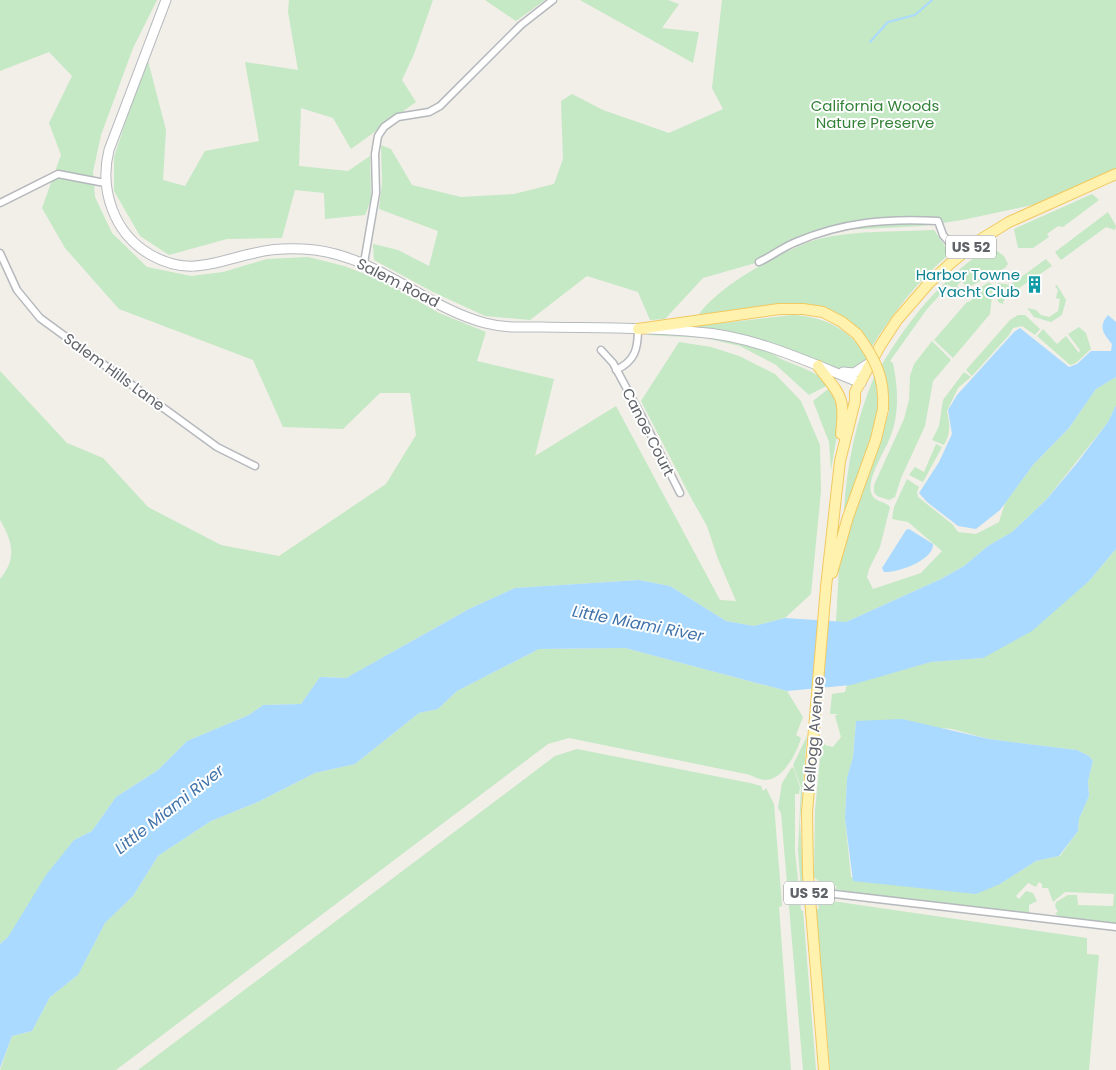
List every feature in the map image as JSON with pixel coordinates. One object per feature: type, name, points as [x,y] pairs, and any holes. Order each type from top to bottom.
[{"type":"main road","name":"Kellogg Avenue","points":[[824,1070],[809,891],[807,812],[826,587],[840,461],[855,401],[855,392],[888,333],[908,306],[929,283],[960,255],[978,241],[1009,222],[1116,174]]},
{"type":"main road","points":[[638,329],[779,310],[803,309],[823,312],[842,322],[857,334],[876,362],[881,375],[884,396],[883,409],[876,439],[848,517],[836,564],[826,587]]},
{"type":"main road","points":[[818,366],[837,390],[842,403],[840,461]]},
{"type":"street","name":"Salem Road","points":[[166,0],[109,150],[105,183],[114,216],[125,233],[145,251],[170,263],[206,266],[254,253],[295,249],[328,252],[364,263],[457,312],[485,323],[512,327],[638,329],[724,335],[768,346],[861,383]]},
{"type":"street","points":[[364,263],[376,193],[375,154],[381,131],[398,117],[429,112],[440,106],[521,24],[553,0]]},
{"type":"street","points":[[0,203],[58,174],[105,183]]},
{"type":"street","points":[[759,262],[794,242],[831,229],[852,224],[897,220],[938,221],[943,235],[960,255]]},
{"type":"street","name":"Salem Hills Lane","points":[[0,253],[17,290],[40,318],[217,447],[255,466]]},
{"type":"street","name":"Canoe Court","points":[[616,370],[628,363],[636,352],[638,329]]},
{"type":"street","name":"Canoe Court","points":[[602,350],[616,370],[642,417],[680,493]]},
{"type":"street","name":"Salem Road","points":[[833,371],[854,373],[871,362]]},
{"type":"street","points":[[809,891],[1116,927]]},
{"type":"green space","points":[[0,0],[157,0],[133,48],[101,135],[93,172],[95,197],[112,233],[147,267],[191,276],[223,272],[267,259],[308,257],[344,266],[386,282],[439,313],[486,332],[477,361],[554,379],[535,456],[616,406],[720,600],[736,601],[718,559],[707,526],[641,401],[679,342],[711,347],[739,356],[775,374],[801,401],[820,445],[821,491],[811,594],[785,618],[754,626],[726,621],[670,586],[639,580],[515,588],[469,609],[346,678],[320,677],[301,704],[263,705],[249,715],[187,741],[158,770],[116,797],[92,831],[74,840],[8,937],[0,944],[0,579],[9,564],[11,550],[8,536],[0,520],[0,371],[67,443],[103,458],[148,507],[221,545],[279,556],[386,484],[416,435],[410,393],[380,393],[343,429],[283,427],[253,360],[119,309],[65,248],[42,208],[61,155],[49,123],[72,76],[49,52],[0,71]]},
{"type":"green space","points":[[289,0],[433,0],[414,54],[402,80],[416,102],[351,149],[333,118],[301,108],[299,166],[348,171],[370,156],[371,200],[365,215],[325,219],[324,193],[295,190],[282,238],[227,239],[169,255],[140,236],[114,191],[114,157],[147,57],[166,130],[163,180],[185,186],[205,151],[259,141],[245,62],[298,70],[288,12]]},
{"type":"green space","points":[[485,0],[545,0],[516,21]]},
{"type":"green space","points":[[580,0],[668,0],[679,4],[662,28],[699,32],[693,63]]},
{"type":"green space","name":"California Woods Nature Preserve","points":[[722,0],[1116,0],[1116,181],[1046,202],[962,220],[923,226],[843,230],[816,236],[759,262],[703,278],[665,319],[650,320],[638,292],[587,276],[530,320],[485,316],[433,292],[374,260],[373,244],[398,250],[429,266],[438,231],[379,209],[382,182],[381,145],[391,149],[412,185],[461,197],[514,194],[554,184],[563,159],[561,101],[572,94],[603,110],[669,133],[723,109],[712,88]]},
{"type":"green space","points":[[1092,194],[1099,200],[1063,227],[1058,226],[1047,234],[1049,237],[1033,248],[1018,248],[1014,229]]},
{"type":"green space","points":[[1108,212],[1116,226],[1115,230],[1106,227],[1061,260],[1055,252]]},
{"type":"green space","points":[[934,230],[949,252],[947,256],[906,299],[871,348],[817,309],[696,319],[704,307],[731,284],[798,246],[826,237],[856,233]]},
{"type":"green space","points":[[990,246],[1004,256],[1008,264],[1005,268],[971,286],[966,286],[961,281],[957,286],[962,291],[961,295],[949,285],[927,309],[890,361],[893,363],[896,382],[897,402],[895,421],[893,431],[873,475],[871,489],[873,497],[890,507],[880,547],[867,577],[873,589],[921,573],[942,551],[908,522],[892,519],[894,507],[907,479],[919,487],[918,497],[952,524],[958,532],[976,534],[999,522],[1005,503],[1033,465],[1069,428],[1096,389],[1116,377],[1116,405],[1108,422],[1046,500],[1012,532],[988,546],[964,566],[941,579],[846,622],[836,622],[839,568],[844,544],[889,412],[887,391],[881,366],[916,315],[942,285]]},
{"type":"green space","points":[[1046,259],[1052,266],[1016,290],[1006,293],[1003,304],[998,302],[996,289],[998,283],[1010,285]]},
{"type":"green space","points":[[989,282],[993,286],[990,314],[953,358],[934,340],[967,302],[971,301],[975,291]]},
{"type":"green space","points":[[1057,285],[1066,300],[1062,315],[1051,322],[1034,317],[1027,308],[1036,310],[1041,315],[1049,317],[1058,311],[1060,299],[1056,298],[1058,290],[1055,286]]},
{"type":"green space","points":[[793,315],[816,318],[845,332],[867,357],[863,365],[842,371],[765,341],[697,328],[697,326]]},
{"type":"green space","points":[[1018,315],[1025,315],[1040,329],[1035,335],[1022,326],[1013,328],[1009,335],[972,376],[966,370],[1010,320]]},
{"type":"green space","points":[[1079,327],[1086,333],[1091,349],[1076,363],[1070,365],[1037,336],[1043,329],[1057,344],[1066,336],[1079,353],[1080,350],[1068,334]]},
{"type":"green space","points":[[646,335],[707,336],[754,345],[814,373],[830,384],[809,395],[776,365],[740,346],[705,338]]},
{"type":"green space","points":[[932,341],[951,360],[933,381],[925,426],[901,478],[895,497],[889,500],[877,496],[874,492],[874,485],[904,419],[909,400],[910,376],[914,364]]},
{"type":"green space","points":[[964,372],[971,377],[958,388],[947,411],[949,428],[944,445],[932,440],[939,426],[943,400]]},
{"type":"green space","points":[[874,377],[877,378],[878,421],[847,511],[844,510],[845,493],[853,442]]},
{"type":"green space","points":[[832,386],[840,418],[831,470],[829,442],[813,401]]},
{"type":"green space","points":[[936,444],[942,447],[923,482],[909,475],[915,467],[924,472]]},
{"type":"green space","points":[[1116,549],[1116,925],[1061,919],[1055,913],[1058,912],[1055,906],[1056,902],[1068,895],[1077,895],[1078,905],[1113,906],[1114,894],[1065,892],[1053,902],[1048,888],[1042,888],[1042,884],[1039,882],[1036,887],[1028,883],[1016,896],[1019,899],[1026,891],[1033,893],[1037,901],[1029,905],[1029,914],[865,895],[835,889],[837,886],[826,884],[824,886],[814,877],[815,811],[822,737],[825,745],[833,747],[841,737],[835,716],[838,714],[830,714],[832,694],[845,692],[847,685],[931,662],[983,658],[1089,581]],"holes":[[[856,721],[952,729],[989,739],[1077,750],[1089,756],[1093,761],[1088,781],[1089,796],[1079,819],[1078,831],[1060,856],[1036,861],[1000,884],[851,877],[845,819],[847,778],[853,757]]]},
{"type":"green space","points":[[625,648],[787,691],[803,717],[796,735],[801,738],[792,759],[781,773],[767,780],[746,774],[569,738],[548,744],[116,1070],[0,1070],[12,1036],[32,1031],[50,997],[78,975],[105,923],[133,896],[158,856],[211,821],[260,801],[315,773],[355,764],[419,713],[438,709],[457,691],[539,649]]},
{"type":"green space","points":[[807,736],[800,821],[805,907],[802,903],[798,851],[801,787],[793,765]]},
{"type":"green space","points":[[577,749],[750,783],[761,786],[763,791],[766,788],[774,804],[782,906],[779,907],[791,1070],[138,1070],[555,756]]},
{"type":"green space","points":[[792,767],[800,787],[799,794],[795,794],[795,851],[801,910],[803,911],[816,1070],[803,1070],[781,813],[778,808],[782,783]]},
{"type":"green space","points":[[825,900],[1087,938],[1087,954],[1099,955],[1089,1070],[830,1070],[816,909],[819,909],[818,904]]},
{"type":"water","name":"Harbor Towne Yacht Club","points":[[1108,315],[1116,322],[1116,377],[1096,389],[1069,428],[1033,465],[1000,510],[976,529],[958,526],[927,502],[919,493],[939,462],[952,434],[948,410],[957,395],[1014,332],[1020,328],[1069,367],[1077,364],[1091,351],[1111,351],[1112,344],[1102,327]]},
{"type":"water","name":"Little Miami River","points":[[1116,405],[1116,549],[1089,581],[1032,631],[983,658],[931,662],[851,685],[787,691],[625,648],[539,649],[457,691],[438,709],[419,713],[355,764],[315,773],[260,801],[211,821],[158,856],[133,896],[105,923],[78,975],[50,997],[32,1031],[12,1036],[0,1068],[0,944],[8,937],[46,875],[74,840],[92,831],[116,797],[158,770],[187,741],[249,715],[263,705],[301,704],[320,677],[346,678],[469,609],[515,588],[639,580],[670,586],[726,621],[754,626],[785,618],[846,622],[941,579],[964,566],[988,546],[1012,532],[1046,500],[1077,463],[1108,422]]},
{"type":"water","points":[[909,529],[933,544],[932,550],[914,564],[890,572],[884,572],[882,568],[906,530]]},
{"type":"water","points":[[902,719],[989,739],[1077,750],[1089,756],[1093,761],[1088,781],[1089,796],[1079,819],[1078,831],[1059,856],[1036,861],[1000,884],[976,894],[853,881],[845,819],[847,778],[853,757],[856,721]]},
{"type":"waterway","points":[[870,42],[888,22],[915,15],[932,0]]},
{"type":"place","name":"Harbor Towne Yacht Club","points":[[1034,284]]}]
